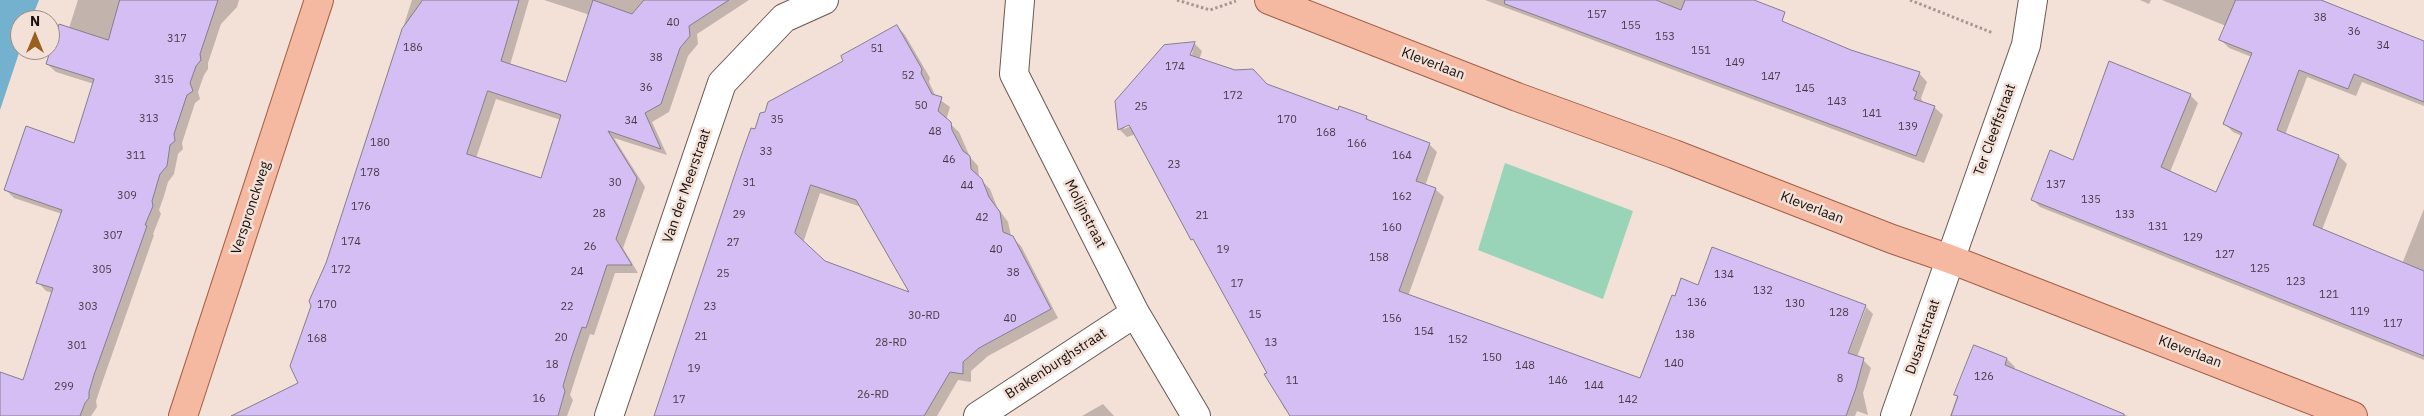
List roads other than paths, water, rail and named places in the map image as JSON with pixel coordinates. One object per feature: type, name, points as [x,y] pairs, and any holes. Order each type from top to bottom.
[{"type":"main road","name":"Verspronckweg","points":[[183,416],[319,0]]},
{"type":"main road","name":"Kleverlaan","points":[[1269,0],[1517,97],[1674,154],[1892,239],[1950,259],[2353,416]]},
{"type":"street","name":"Van der Meerstraat","points":[[609,416],[722,83],[784,18],[824,0]]},
{"type":"street","name":"Molijnstraat","points":[[1020,0],[1014,74],[1135,312],[1196,416]]},
{"type":"street","name":"Ter Cleeffstraat","points":[[1950,259],[2026,45],[2033,0]]},
{"type":"street","name":"Dusartstraat","points":[[1895,416],[1950,259]]},
{"type":"street","name":"Brakenburghstraat","points":[[978,416],[1135,312]]},
{"type":"water","points":[[0,0],[39,0],[35,10],[10,10],[10,60],[17,60],[0,110]]}]
